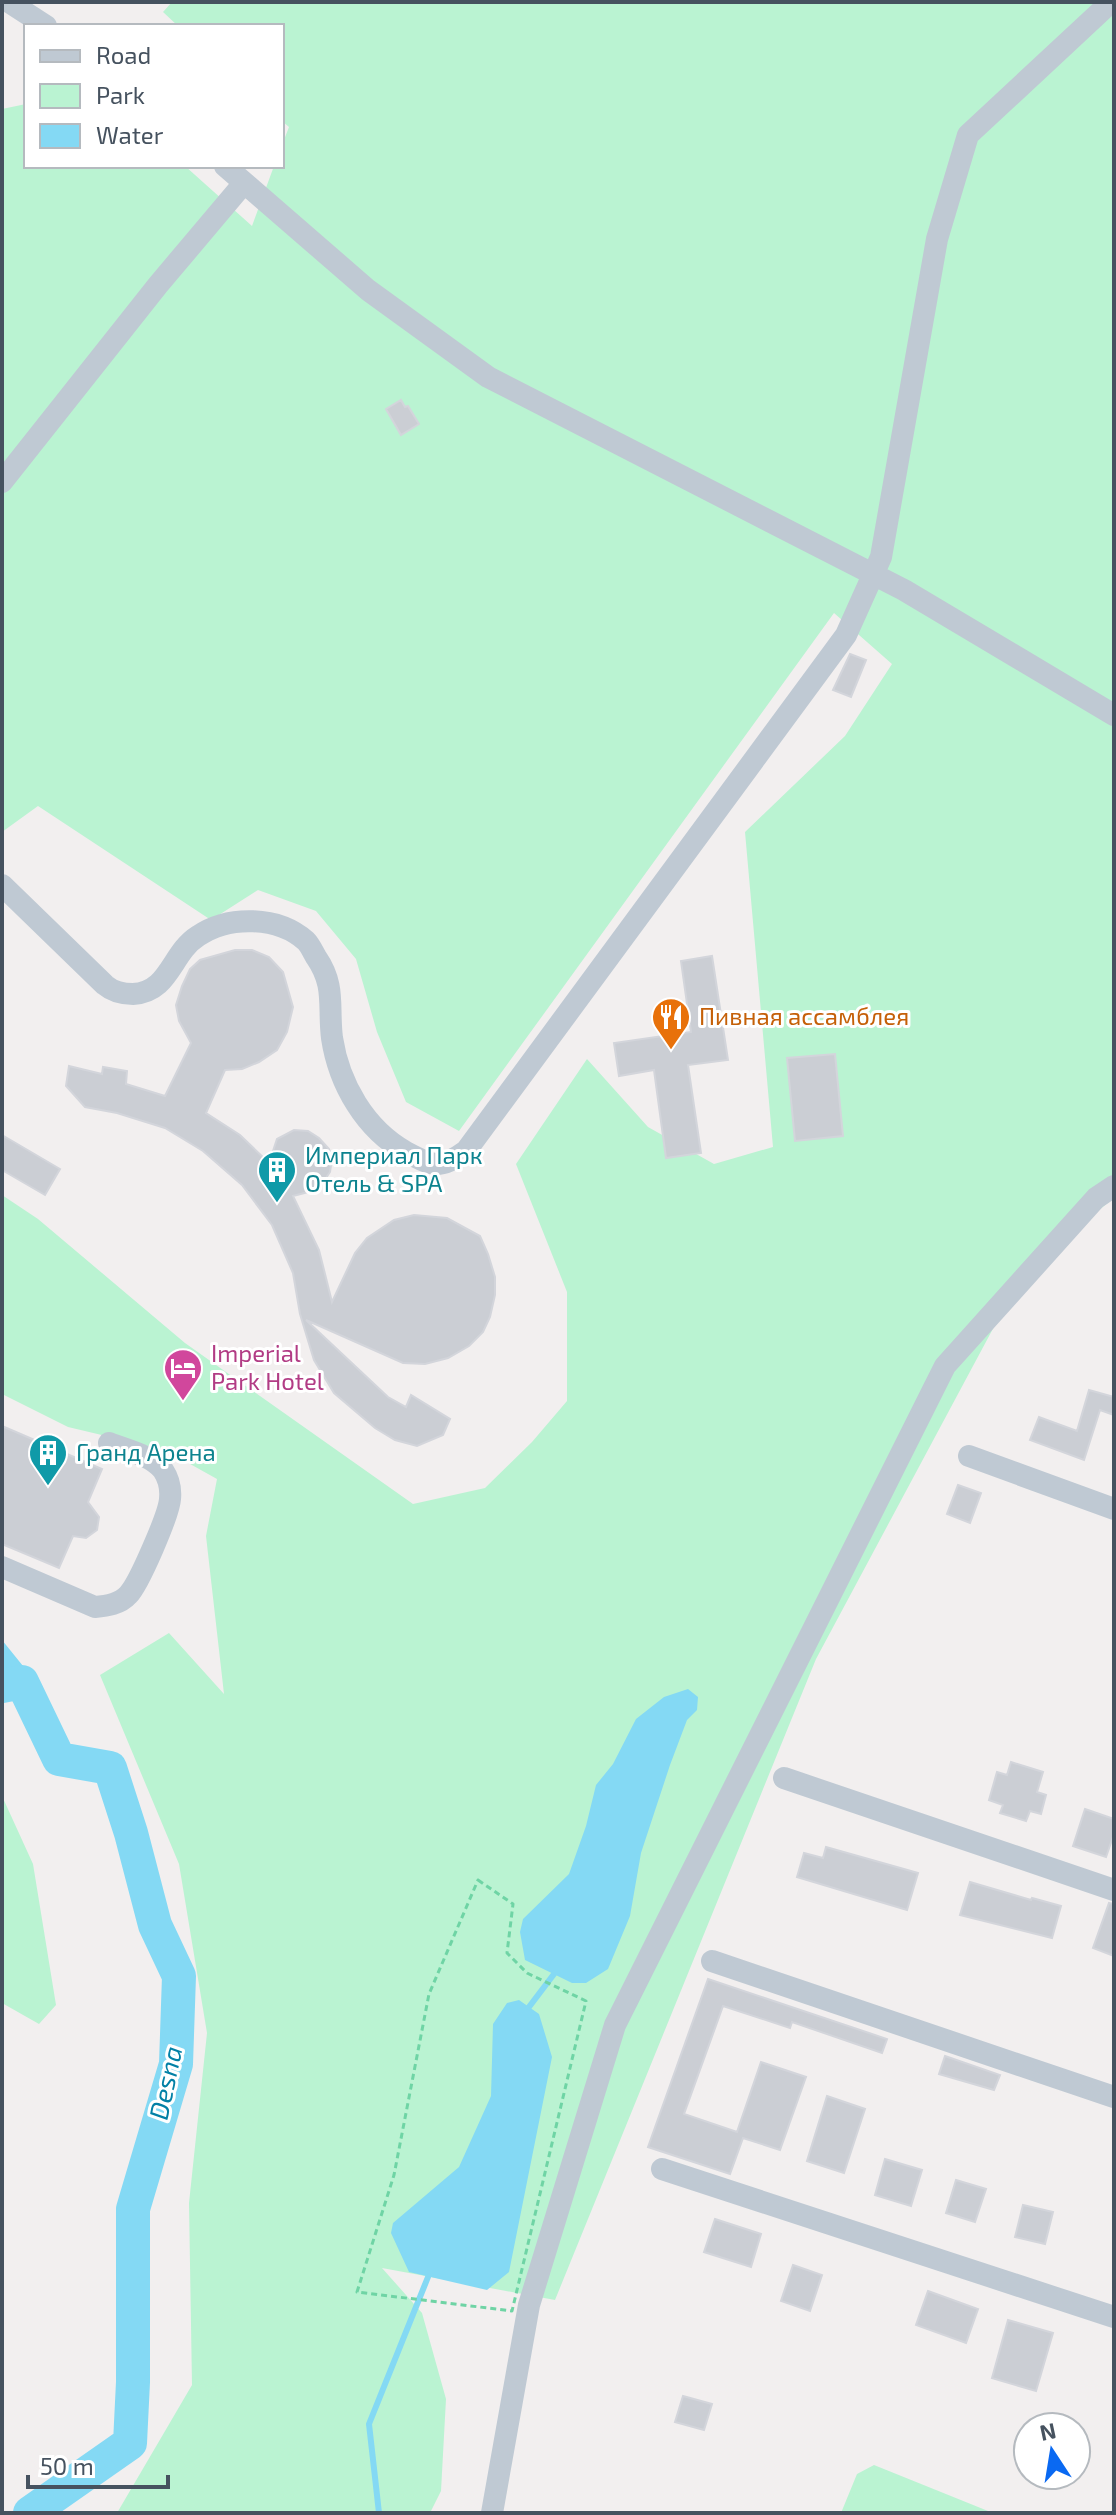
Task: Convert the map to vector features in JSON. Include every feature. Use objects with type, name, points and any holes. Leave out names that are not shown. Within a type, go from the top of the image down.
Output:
[{"type":"street","points":[[9,2],[43,24]]},
{"type":"street","points":[[2,885],[105,985],[130,994],[147,992],[163,983],[181,953],[196,936],[218,926],[249,920],[276,925],[306,941],[325,970],[332,994],[332,1036],[339,1069],[358,1108],[387,1141],[430,1165],[450,1162],[466,1151],[846,635],[881,557],[937,239],[968,135],[1111,2]]},
{"type":"street","points":[[227,168],[368,290],[488,377],[874,574],[1114,715]]},
{"type":"street","points":[[2,482],[158,285],[244,183]]},
{"type":"street","points":[[492,2513],[529,2305],[615,2025],[945,1366],[1096,1198],[1114,1186]]},
{"type":"street","points":[[2,1567],[95,1607],[110,1605],[126,1597],[136,1584],[170,1502],[170,1484],[162,1470],[150,1459],[109,1443]]},
{"type":"street","points":[[969,1456],[1114,1509]]},
{"type":"street","points":[[784,1778],[1114,1890]]},
{"type":"street","points":[[712,1961],[1114,2097]]},
{"type":"street","points":[[662,2169],[1114,2317]]},
{"type":"path","points":[[478,1880],[513,1904],[507,1953],[527,1973],[586,2001],[512,2311],[431,2301],[357,2292],[394,2175],[429,1994],[478,1880]]},
{"type":"green space","points":[[172,2],[1114,2],[1114,1198],[1025,1269],[816,1659],[555,2300],[382,2268],[422,2313],[446,2399],[441,2491],[430,2513],[117,2513],[192,2385],[189,2203],[207,2033],[179,1864],[100,1675],[169,1633],[224,1694],[206,1536],[217,1479],[165,1450],[68,1427],[2,1394],[2,1195],[38,1219],[185,1343],[413,1504],[485,1488],[532,1442],[567,1401],[567,1292],[516,1164],[587,1059],[648,1127],[714,1164],[773,1147],[745,832],[845,736],[892,664],[834,613],[459,1131],[406,1102],[377,1032],[356,959],[316,911],[258,890],[211,920],[38,806],[2,832],[2,109],[24,104],[24,168],[187,168],[252,226],[273,168],[284,168],[284,140],[289,127],[284,123],[284,24],[176,24],[163,12]]},
{"type":"green space","points":[[2,1796],[33,1864],[56,2005],[39,2024],[2,2003]]},
{"type":"green space","points":[[874,2465],[993,2513],[841,2513],[857,2474]]},
{"type":"water","points":[[2,1640],[23,1666],[22,1682],[2,1691]]},
{"type":"water","points":[[688,1689],[698,1697],[697,1710],[687,1720],[670,1765],[641,1853],[630,1916],[608,1969],[586,1983],[572,1983],[525,1960],[520,1932],[523,1919],[569,1874],[596,1785],[613,1764],[636,1719],[664,1697]]},
{"type":"water","points":[[519,2000],[539,2014],[552,2057],[509,2272],[487,2290],[409,2272],[391,2233],[393,2223],[459,2167],[491,2096],[493,2024],[507,2003]]},
{"type":"building","points":[[401,400],[419,424],[401,435],[386,409]]},
{"type":"building","points":[[850,654],[866,660],[851,697],[833,690]]},
{"type":"building","name":"Империал Парк Отель & SPA","points":[[235,950],[252,950],[269,957],[283,972],[293,1007],[287,1032],[277,1050],[242,1069],[225,1070],[206,1113],[240,1135],[269,1163],[277,1139],[294,1130],[308,1131],[329,1149],[332,1159],[330,1172],[322,1184],[312,1191],[293,1196],[319,1250],[332,1302],[355,1253],[367,1238],[394,1220],[414,1215],[447,1218],[480,1236],[488,1254],[495,1277],[490,1317],[483,1332],[469,1346],[448,1358],[425,1364],[403,1363],[306,1320],[388,1397],[406,1407],[411,1395],[450,1419],[443,1435],[417,1446],[395,1440],[375,1428],[334,1393],[314,1360],[300,1314],[293,1273],[272,1225],[242,1185],[203,1151],[165,1128],[85,1107],[66,1086],[69,1066],[102,1074],[103,1067],[127,1071],[126,1084],[165,1096],[191,1043],[179,1021],[176,1005],[190,969],[200,960]]},
{"type":"building","name":"Пивная ассамблея","points":[[712,956],[728,1060],[688,1065],[701,1153],[666,1158],[654,1070],[619,1076],[614,1043],[691,1032],[681,961]]},
{"type":"building","points":[[835,1054],[843,1136],[795,1141],[787,1058]]},
{"type":"building","points":[[2,1135],[60,1169],[45,1195],[2,1170]]},
{"type":"building","points":[[1089,1390],[1114,1397],[1114,1415],[1100,1410],[1084,1460],[1030,1440],[1039,1417],[1077,1431]]},
{"type":"building","name":"Гранд Арена","points":[[2,1426],[102,1469],[88,1502],[99,1517],[97,1530],[86,1538],[73,1536],[59,1568],[2,1544]]},
{"type":"building","points":[[958,1485],[981,1493],[970,1523],[947,1514]]},
{"type":"building","points":[[1011,1762],[1043,1772],[1037,1792],[1046,1795],[1041,1814],[1030,1811],[1026,1821],[1000,1813],[1003,1805],[989,1800],[997,1772],[1007,1775]]},
{"type":"building","points":[[1085,1809],[1114,1819],[1114,1834],[1106,1857],[1073,1846]]},
{"type":"building","points":[[826,1847],[918,1873],[907,1910],[797,1877],[804,1853],[823,1858]]},
{"type":"building","points":[[970,1882],[1061,1906],[1052,1938],[960,1915]]},
{"type":"building","points":[[1109,1903],[1114,1904],[1114,1956],[1093,1948]]},
{"type":"building","points":[[708,1979],[887,2039],[882,2053],[792,2022],[790,2028],[723,2006],[684,2114],[737,2132],[761,2062],[806,2077],[780,2150],[743,2138],[730,2174],[648,2147]]},
{"type":"building","points":[[945,2056],[1000,2075],[994,2090],[939,2074]]},
{"type":"building","points":[[827,2096],[865,2109],[844,2173],[807,2161]]},
{"type":"building","points":[[885,2159],[922,2170],[911,2206],[875,2195]]},
{"type":"building","points":[[956,2180],[986,2189],[975,2222],[946,2213]]},
{"type":"building","points":[[1023,2205],[1053,2212],[1045,2244],[1015,2237]]},
{"type":"building","points":[[715,2219],[761,2234],[751,2267],[704,2252]]},
{"type":"building","points":[[793,2265],[822,2275],[810,2311],[781,2301]]},
{"type":"building","points":[[928,2291],[978,2309],[966,2343],[916,2325]]},
{"type":"building","points":[[1008,2320],[1053,2333],[1036,2391],[992,2378]]},
{"type":"building","points":[[683,2396],[712,2404],[704,2430],[675,2422]]},
{"type":"waterway","name":"Desna","points":[[2,1686],[22,1682],[59,1759],[110,1768],[155,1925],[179,1976],[176,2064],[133,2209],[130,2443],[30,2513]]},
{"type":"waterway","points":[[529,2007],[554,1974]]},
{"type":"waterway","points":[[379,2513],[369,2424],[428,2277]]},
{"type":"place","name":"Пивная ассамблея","points":[[671,1051]]},
{"type":"place","name":"Империал Парк Отель & SPA","points":[[277,1204]]},
{"type":"place","name":"Imperial Park Hotel","points":[[183,1402]]},
{"type":"place","name":"Гранд Арена","points":[[48,1487]]}]
